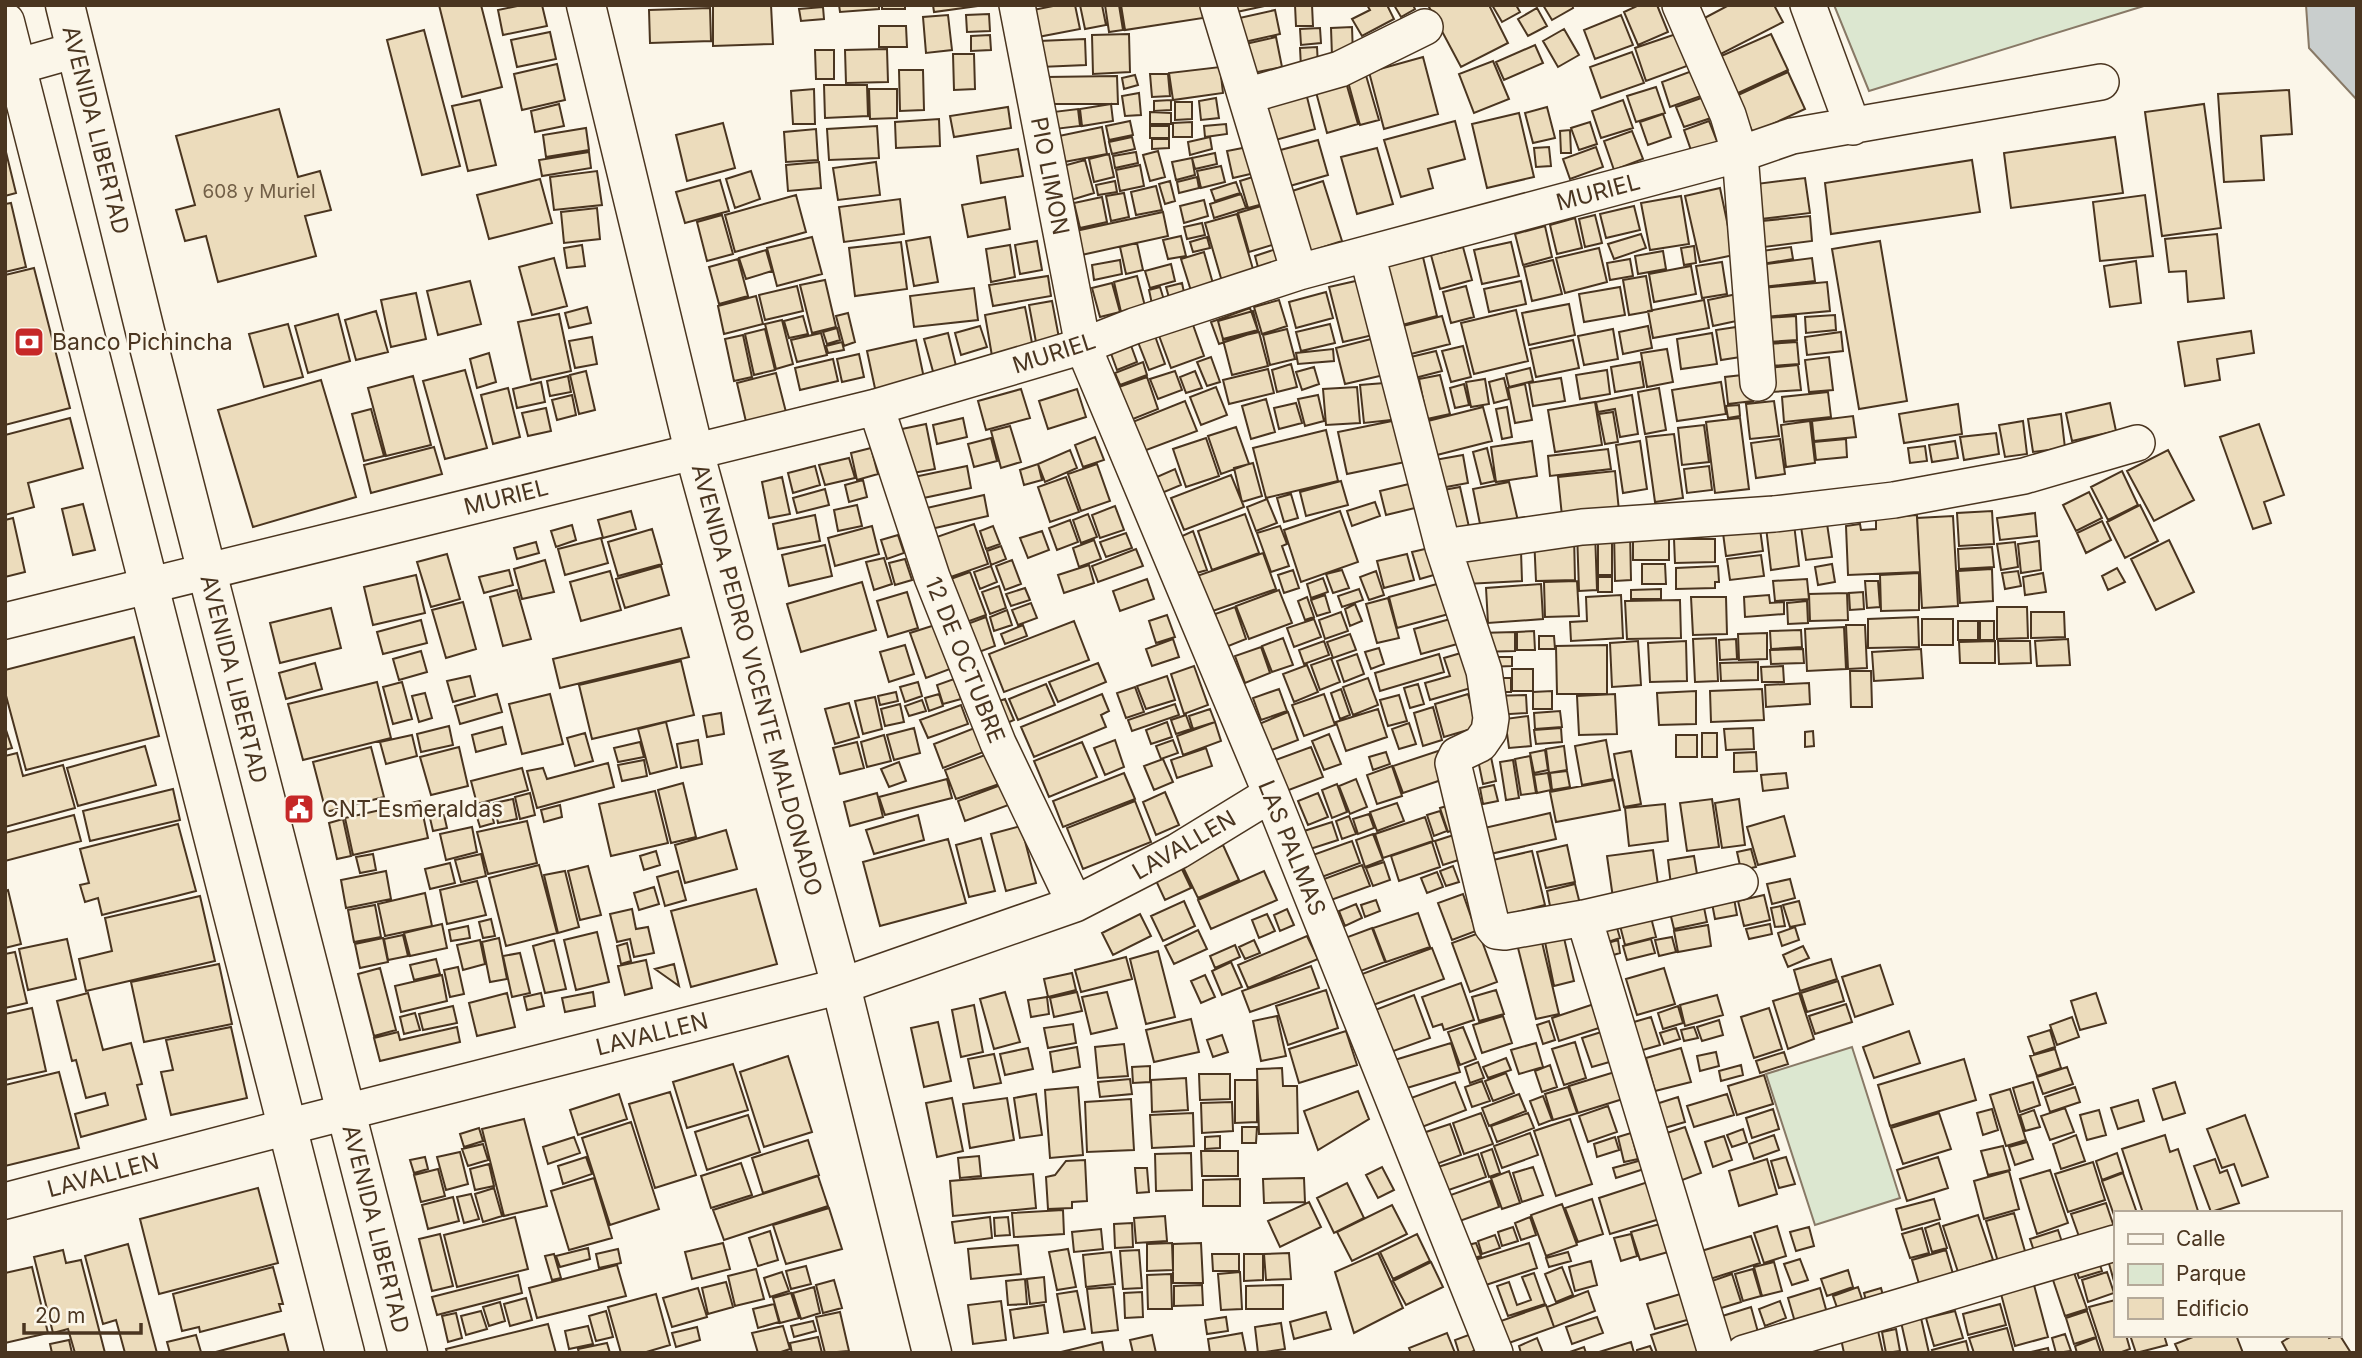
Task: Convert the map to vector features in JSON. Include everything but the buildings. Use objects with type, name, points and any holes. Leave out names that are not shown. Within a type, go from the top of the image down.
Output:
[{"type":"street","name":"AVENIDA LIBERTAD","points":[[65,5],[206,571],[408,1353]]},
{"type":"street","name":"AVENIDA PEDRO VICENTE MALDONADO","points":[[586,5],[694,451],[841,986],[932,1353]]},
{"type":"street","name":"PIO LIMON","points":[[1017,5],[1083,346]]},
{"type":"street","points":[[1218,5],[1299,272]]},
{"type":"street","points":[[1680,5],[1728,115],[1740,154],[1758,383]]},
{"type":"street","points":[[1808,5],[1853,127]]},
{"type":"street","points":[[5,22],[11,69],[149,585],[345,1353]]},
{"type":"street","points":[[1246,96],[1340,69],[1425,27]]},
{"type":"street","points":[[11,69],[76,50]]},
{"type":"street","name":"MURIEL","points":[[5,621],[876,407],[1083,346],[1133,326],[1299,272],[1740,154],[1792,136],[2101,82]]},
{"type":"street","points":[[1367,254],[1443,547],[1484,671],[1491,718],[1489,731],[1485,739],[1457,755],[1453,763],[1489,920],[1496,931],[1505,932],[1584,918],[1740,881]]},
{"type":"street","name":"LAS PALMAS","points":[[1083,346],[1271,794],[1495,1353]]},
{"type":"street","name":"12 DE OCTUBRE","points":[[876,407],[932,577],[988,718],[1075,904]]},
{"type":"street","points":[[1443,547],[1582,527],[1774,514],[1894,500],[2024,476],[2137,443]]},
{"type":"street","name":"LAVALLEN","points":[[5,1201],[841,986],[1075,904],[1178,851],[1271,794]]},
{"type":"street","points":[[1584,918],[1716,1353]]},
{"type":"street","points":[[1744,1353],[2114,1243]]},
{"type":"green space","points":[[1834,5],[2147,5],[1869,91]]},
{"type":"green space","points":[[1852,1047],[1900,1198],[1815,1225],[1766,1074]]},
{"type":"shaded area","points":[[2306,5],[2357,5],[2357,100],[2309,48]]},
{"type":"place","name":"Banco Pichincha","points":[[29,342]]},
{"type":"place","name":"CNT Esmeraldas","points":[[299,809]]}]
